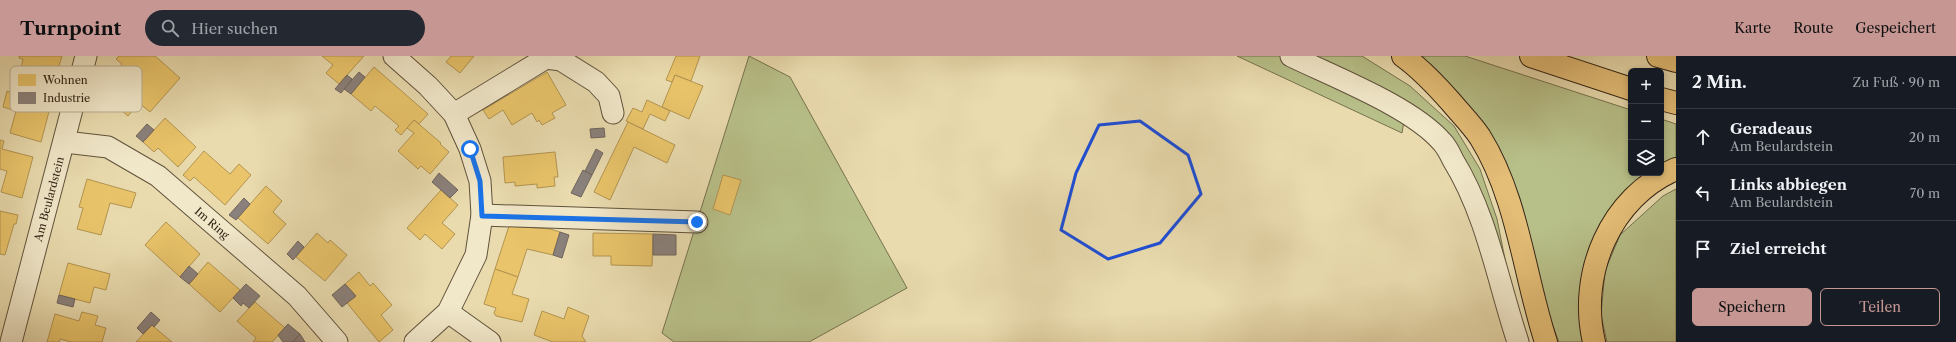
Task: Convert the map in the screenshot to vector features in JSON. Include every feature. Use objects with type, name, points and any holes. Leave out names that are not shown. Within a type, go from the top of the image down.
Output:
[{"type":"highway","points":[[1403,56],[1420,69],[1445,95],[1480,137],[1489,155],[1512,212],[1546,342]]},
{"type":"highway","points":[[1530,56],[1628,88]]},
{"type":"highway","points":[[1658,56],[1676,61]]},
{"type":"highway","points":[[1664,100],[1676,103]]},
{"type":"highway","points":[[1594,342],[1589,313],[1592,278],[1598,255],[1607,235],[1617,217],[1634,198],[1650,184],[1676,169]]},
{"type":"street","name":"Am Beulardstein","points":[[84,66],[86,56]]},
{"type":"street","points":[[394,56],[428,86],[454,114],[470,149],[480,181],[482,216],[476,255],[448,312],[415,342]]},
{"type":"street","points":[[1291,56],[1379,98],[1413,117],[1442,142],[1462,175],[1478,213],[1518,342]]},
{"type":"street","points":[[454,114],[546,58],[561,60],[596,82],[609,96],[613,113]]},
{"type":"street","name":"Am Beulardstein","points":[[11,342],[72,112]]},
{"type":"street","name":"Im Ring","points":[[65,142],[108,147],[158,176],[297,296],[337,342]]},
{"type":"street","points":[[482,216],[697,222]]},
{"type":"street","points":[[448,312],[490,342]]},
{"type":"highlighted area","points":[[1140,121],[1188,155],[1201,194],[1160,243],[1108,259],[1061,230],[1076,173],[1099,125]]},
{"type":"green space","points":[[749,56],[790,77],[907,288],[809,342],[674,342],[662,333]]},
{"type":"green space","points":[[1237,56],[1362,56],[1410,86],[1454,126],[1480,169],[1497,219],[1509,279],[1487,221],[1406,109],[1402,133]]},
{"type":"green space","points":[[1419,56],[1465,56],[1628,109],[1628,176],[1646,176],[1617,202],[1584,342],[1559,342],[1548,313],[1519,202]]},
{"type":"green space","points":[[1664,120],[1676,124],[1676,158],[1664,164]]},
{"type":"green space","points":[[1676,189],[1676,342],[1607,342],[1601,315],[1605,271],[1620,235],[1663,196]]},
{"type":"building: Wohnen","points":[[19,56],[62,56],[59,66],[21,66],[23,59],[19,58]]},
{"type":"building: Wohnen","points":[[119,56],[155,56],[180,78],[150,112],[142,105],[142,66],[120,66],[122,64],[116,59]]},
{"type":"building: Wohnen","points":[[322,56],[364,56],[339,84],[326,73],[333,65]]},
{"type":"building: Wohnen","points":[[451,56],[474,56],[460,73],[446,62]]},
{"type":"building: Wohnen","points":[[676,56],[700,56],[691,81],[675,75],[672,82],[666,80]]},
{"type":"building: Wohnen","points":[[374,67],[428,114],[419,124],[414,120],[401,135],[395,130],[399,126],[375,106],[371,111],[351,94]]},
{"type":"building: Wohnen","points":[[547,72],[566,105],[552,113],[555,118],[542,125],[539,120],[537,122],[532,113],[512,125],[503,110],[489,119],[483,110]]},
{"type":"building: Wohnen","points":[[675,75],[703,86],[689,119],[662,107]]},
{"type":"building: Wohnen","points":[[7,91],[10,92],[10,109],[3,107]]},
{"type":"building: Wohnen","points":[[647,100],[670,111],[665,121],[650,114],[643,129],[626,121],[633,108],[642,112]]},
{"type":"building: Wohnen","points":[[16,112],[49,112],[41,142],[10,133]]},
{"type":"building: Wohnen","points":[[123,112],[131,112],[128,116]]},
{"type":"building: Wohnen","points":[[165,118],[196,147],[178,167],[158,148],[154,152],[143,142]]},
{"type":"building: Wohnen","points":[[414,120],[441,143],[440,144],[449,152],[430,174],[421,166],[418,169],[398,151],[414,133],[407,128]]},
{"type":"building: Wohnen","points":[[628,122],[675,145],[667,163],[634,147],[610,200],[594,192]]},
{"type":"building: Wohnen","points":[[0,140],[4,141],[2,149],[33,157],[22,198],[1,192],[7,171],[0,169]]},
{"type":"building: Wohnen","points":[[204,151],[230,174],[239,164],[251,175],[225,205],[194,177],[190,181],[183,175]]},
{"type":"building: Wohnen","points":[[555,152],[558,177],[554,177],[555,186],[537,188],[537,184],[515,186],[515,182],[505,183],[503,157]]},
{"type":"building: Wohnen","points":[[723,175],[741,180],[730,215],[713,209]]},
{"type":"building: Wohnen","points":[[87,179],[136,193],[131,208],[110,203],[101,235],[77,229],[83,208],[79,207]]},
{"type":"building: Wohnen","points":[[266,186],[282,201],[273,212],[286,224],[268,244],[238,218]]},
{"type":"building: Wohnen","points":[[441,190],[458,205],[442,223],[455,234],[442,249],[425,234],[420,240],[407,228]]},
{"type":"building: Wohnen","points":[[0,211],[18,215],[5,255],[0,254]]},
{"type":"building: Wohnen","points":[[166,222],[200,254],[180,277],[145,245]]},
{"type":"building: Wohnen","points":[[509,226],[550,229],[560,232],[553,255],[527,249],[518,277],[495,269]]},
{"type":"building: Wohnen","points":[[317,233],[328,243],[330,240],[347,255],[325,281],[296,257]]},
{"type":"building: Wohnen","points":[[593,233],[653,234],[652,266],[611,265],[611,256],[593,256]]},
{"type":"building: Wohnen","points":[[208,262],[240,290],[220,312],[189,284]]},
{"type":"building: Wohnen","points":[[68,263],[110,274],[106,290],[94,287],[90,303],[59,295]]},
{"type":"building: Wohnen","points":[[495,269],[518,277],[512,294],[529,299],[522,322],[496,316],[494,313],[496,308],[484,304]]},
{"type":"building: Wohnen","points":[[359,272],[370,286],[373,283],[392,305],[381,315],[393,330],[379,342],[347,303],[356,296],[345,284]]},
{"type":"building: Wohnen","points":[[255,302],[285,328],[272,342],[253,342],[256,338],[237,321]]},
{"type":"building: Wohnen","points":[[568,307],[589,316],[582,336],[586,342],[553,342],[534,335],[542,311],[564,319]]},
{"type":"building: Wohnen","points":[[82,312],[98,316],[95,325],[106,328],[102,342],[71,342],[60,339],[59,342],[47,342],[55,314],[79,321]]},
{"type":"building: Wohnen","points":[[152,325],[154,327],[172,342],[136,342]]},
{"type":"building: Industrie","points":[[359,72],[365,77],[351,94],[344,89]]},
{"type":"building: Industrie","points":[[347,75],[352,79],[341,93],[335,89]]},
{"type":"building: Industrie","points":[[147,124],[154,130],[143,142],[136,136]]},
{"type":"building: Industrie","points":[[604,128],[605,137],[591,138],[590,129]]},
{"type":"building: Industrie","points":[[596,149],[603,153],[592,175],[585,171]]},
{"type":"building: Industrie","points":[[583,170],[592,175],[581,197],[571,193]]},
{"type":"building: Industrie","points":[[439,173],[458,190],[450,198],[432,182]]},
{"type":"building: Industrie","points":[[244,198],[250,204],[236,220],[229,215]]},
{"type":"building: Industrie","points":[[560,232],[569,235],[562,258],[553,255]]},
{"type":"building: Industrie","points":[[653,234],[676,235],[676,255],[653,255]]},
{"type":"building: Industrie","points":[[298,241],[304,247],[293,260],[287,254]]},
{"type":"building: Industrie","points":[[189,266],[198,274],[189,284],[180,277]]},
{"type":"building: Industrie","points":[[246,284],[260,296],[249,308],[243,303],[241,306],[233,298]]},
{"type":"building: Industrie","points":[[345,284],[356,296],[342,307],[332,295]]},
{"type":"building: Industrie","points":[[59,295],[75,299],[73,307],[57,303]]},
{"type":"building: Industrie","points":[[151,312],[160,320],[154,327],[152,325],[143,334],[137,328]]},
{"type":"building: Industrie","points":[[288,324],[300,334],[293,342],[283,342],[278,335]]},
{"type":"building: Industrie","points":[[300,334],[305,342],[293,342]]},
{"type":"route","points":[[470,149],[480,181],[482,216],[697,222]]}]
